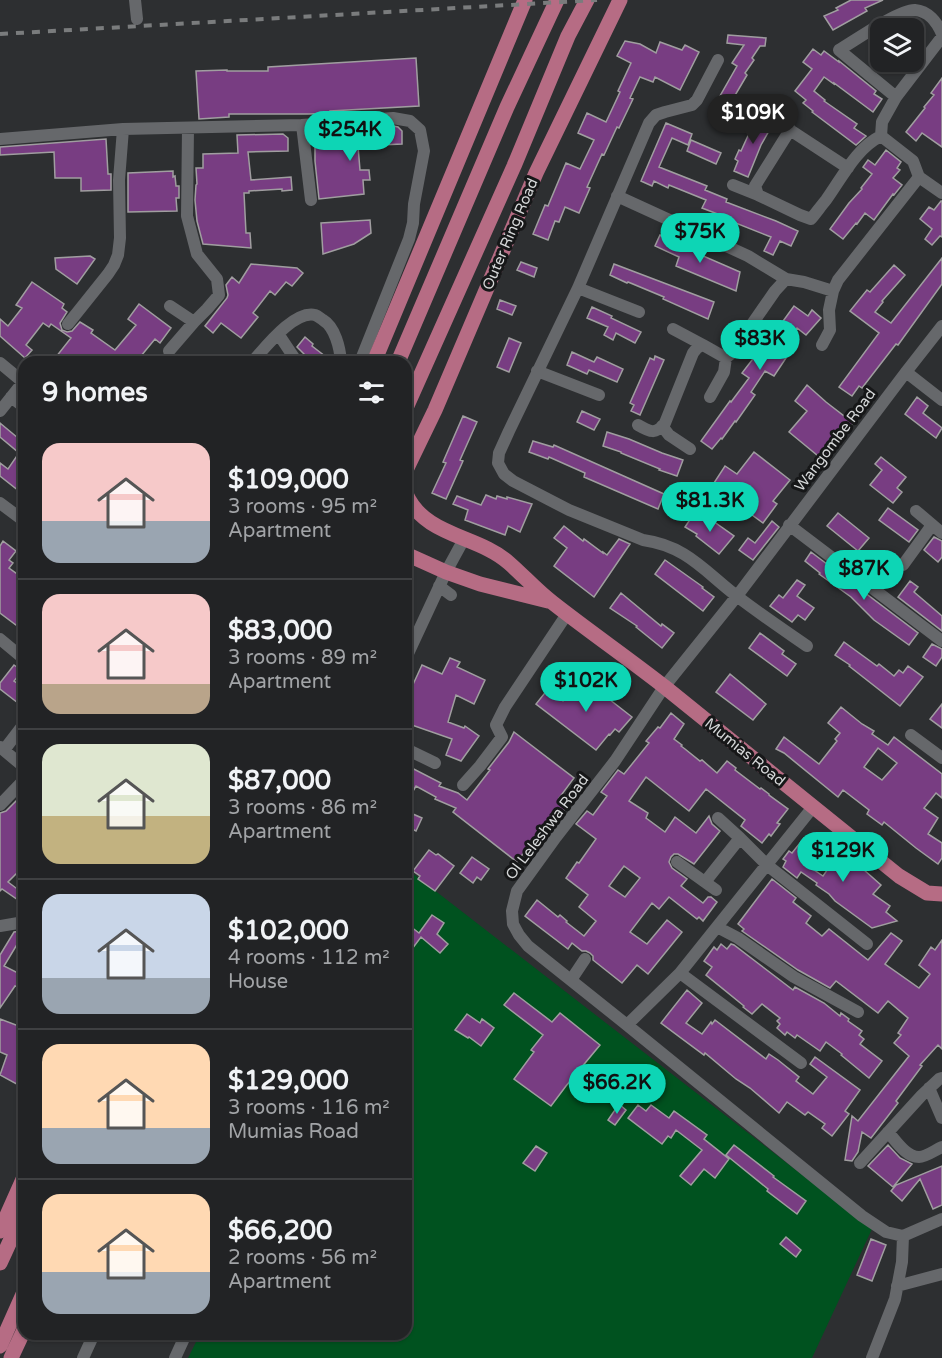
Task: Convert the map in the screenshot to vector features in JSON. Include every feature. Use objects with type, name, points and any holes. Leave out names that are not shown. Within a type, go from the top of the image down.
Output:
[{"type":"main road","points":[[377,356],[525,0]]},
{"type":"main road","points":[[401,356],[507,107],[557,0]]},
{"type":"main road","name":"Outer Ring Road","points":[[412,395],[514,166],[568,36],[587,0]]},
{"type":"main road","name":"Outer Ring Road","points":[[412,458],[435,410],[536,172],[620,0]]},
{"type":"main road","name":"Mumias Road","points":[[412,504],[423,519],[431,524],[481,545],[507,561],[550,602],[664,687],[899,876],[927,893],[942,894]]},
{"type":"main road","name":"Mumias Road","points":[[412,558],[443,579],[480,584],[550,602]]},
{"type":"main road","points":[[0,1231],[18,1190]]},
{"type":"main road","points":[[0,1263],[18,1224]]},
{"type":"main road","points":[[0,1346],[18,1306]]},
{"type":"main road","points":[[11,1358],[19,1340]]},
{"type":"street","points":[[135,0],[137,19]]},
{"type":"street","points":[[880,136],[882,122],[896,97],[942,36],[932,18],[923,12],[912,10],[897,15],[839,50],[896,97]]},
{"type":"street","points":[[718,60],[697,100],[692,105],[656,115],[649,123],[578,288],[499,453],[498,463],[504,474],[513,481],[569,510],[643,540],[672,547],[689,556],[736,596],[807,646]]},
{"type":"street","points":[[774,110],[785,119],[790,130],[848,168]]},
{"type":"street","points":[[0,139],[123,129],[302,125],[393,118],[410,121],[420,130],[424,151],[414,204],[413,224],[362,356]]},
{"type":"street","points":[[302,125],[311,200]]},
{"type":"street","points":[[169,351],[219,295],[217,279],[197,254],[187,216],[188,128]]},
{"type":"street","points":[[68,324],[108,274],[118,255],[119,180],[123,129]]},
{"type":"street","points":[[758,195],[755,186],[790,130]]},
{"type":"street","points":[[734,185],[811,219],[870,141],[880,136]]},
{"type":"street","points":[[880,136],[913,161],[919,177],[942,193]]},
{"type":"street","points":[[822,345],[830,330],[829,310],[838,280],[919,177]]},
{"type":"street","points":[[617,196],[748,256],[786,279],[833,291]]},
{"type":"street","points":[[710,397],[724,372],[726,358],[786,279]]},
{"type":"street","points":[[578,288],[639,312]]},
{"type":"street","points":[[170,306],[194,322]]},
{"type":"street","points":[[258,356],[290,323],[302,317],[314,315],[326,321],[333,331],[339,356]]},
{"type":"street","name":"Wangombe Road","points":[[664,687],[942,326]]},
{"type":"street","points":[[673,329],[726,358]]},
{"type":"street","points":[[279,335],[293,356]]},
{"type":"street","points":[[638,425],[648,431],[660,429],[693,353],[703,345]]},
{"type":"street","points":[[0,363],[18,377]]},
{"type":"street","points":[[537,371],[599,395]]},
{"type":"street","points":[[906,372],[942,400]]},
{"type":"street","points":[[0,411],[18,388]]},
{"type":"street","points":[[11,397],[18,402]]},
{"type":"street","points":[[662,426],[669,435],[690,449]]},
{"type":"street","points":[[0,503],[18,516]]},
{"type":"street","points":[[903,565],[937,529],[916,511]]},
{"type":"street","points":[[789,525],[942,641]]},
{"type":"street","points":[[412,645],[464,539]]},
{"type":"street","points":[[443,579],[451,595]]},
{"type":"street","points":[[463,784],[487,758],[502,737],[496,725],[505,707],[567,614]]},
{"type":"street","points":[[0,639],[18,654]]},
{"type":"street","name":"Ol Leleshwa Road","points":[[664,687],[615,761],[517,891],[512,911],[513,924],[519,936],[528,946],[862,1216],[886,1232],[903,1236]]},
{"type":"street","points":[[18,731],[2,749],[18,762]]},
{"type":"street","points":[[911,735],[942,758]]},
{"type":"street","points":[[412,752],[435,764]]},
{"type":"street","points":[[0,805],[18,786]]},
{"type":"street","points":[[627,1024],[680,973],[813,807]]},
{"type":"street","points":[[718,818],[767,865],[867,944]]},
{"type":"street","points":[[705,882],[741,838]]},
{"type":"street","points":[[676,862],[716,890]]},
{"type":"street","points":[[0,926],[18,923]]},
{"type":"street","points":[[717,927],[794,976],[858,1012]]},
{"type":"street","points":[[571,980],[585,959]]},
{"type":"street","points":[[680,973],[801,1063]]},
{"type":"street","points":[[860,1163],[929,1088],[942,1078]]},
{"type":"street","points":[[929,1088],[942,1118]]},
{"type":"street","points":[[888,1132],[903,1149],[917,1157],[942,1147]]},
{"type":"street","points":[[872,1358],[895,1299],[902,1262],[903,1236],[942,1219]]},
{"type":"street","points":[[897,1286],[942,1274]]},
{"type":"street","points":[[83,1358],[91,1340]]},
{"type":"street","points":[[175,1358],[183,1340]]},
{"type":"green space","points":[[412,873],[872,1229],[812,1358],[188,1358],[197,1340],[412,1340]]},
{"type":"building","points":[[851,0],[883,0],[865,8],[867,11],[833,30],[824,16],[838,10],[836,8]]},
{"type":"building","points":[[728,35],[766,38],[765,46],[760,46],[752,58],[754,60],[745,73],[747,75],[727,109],[716,103],[737,66],[732,63],[744,45],[727,43]]},
{"type":"building","points":[[625,41],[640,44],[656,53],[660,42],[682,50],[685,45],[699,52],[680,90],[655,77],[653,82],[640,77],[630,98],[633,99],[604,155],[602,154],[587,187],[590,188],[579,213],[565,207],[559,222],[555,221],[548,240],[533,234],[545,205],[548,206],[566,163],[580,169],[594,140],[578,133],[587,113],[606,122],[631,63],[617,56]]},
{"type":"building","points":[[813,49],[821,55],[824,51],[839,61],[876,91],[874,94],[882,99],[873,112],[824,77],[814,91],[824,101],[857,124],[854,128],[866,136],[856,145],[812,112],[803,103],[806,100],[795,91],[812,69],[803,62]]},
{"type":"building","points":[[416,58],[419,106],[309,114],[229,114],[229,117],[199,119],[196,71],[268,71],[268,67]]},
{"type":"building","points":[[942,78],[942,147],[922,133],[916,141],[906,132],[934,95],[931,93]]},
{"type":"building","points":[[757,113],[774,122],[761,145],[748,177],[734,171],[738,161],[735,159],[739,150],[741,151]]},
{"type":"building","points":[[666,123],[692,134],[688,145],[672,138],[659,167],[707,186],[705,190],[727,199],[726,202],[798,231],[791,246],[780,241],[773,255],[764,251],[771,237],[702,208],[706,200],[669,185],[668,188],[654,181],[652,186],[641,181]]},
{"type":"building","points":[[393,126],[402,131],[402,144],[358,146],[360,170],[369,170],[370,180],[363,180],[364,194],[319,199],[315,147],[352,144],[351,129]]},
{"type":"building","points":[[283,134],[288,138],[288,151],[248,152],[251,180],[291,177],[292,190],[244,193],[246,233],[250,233],[251,248],[203,244],[195,200],[196,168],[203,168],[203,154],[238,153],[237,135]]},
{"type":"building","points":[[106,139],[111,190],[81,191],[81,178],[55,178],[54,152],[0,155],[0,147]]},
{"type":"building","points":[[691,140],[721,153],[716,164],[687,151]]},
{"type":"building","points":[[886,150],[901,162],[897,168],[900,170],[893,178],[902,185],[874,220],[865,213],[843,239],[830,229],[872,174],[863,167],[868,160],[875,165]]},
{"type":"building","points":[[173,171],[176,186],[179,186],[179,198],[176,198],[177,211],[128,212],[128,173]]},
{"type":"building","points":[[941,201],[942,237],[940,236],[932,245],[925,239],[932,229],[920,219],[929,207],[934,210]]},
{"type":"building","points":[[370,220],[371,233],[354,244],[323,254],[321,223]]},
{"type":"building","points":[[660,235],[740,272],[736,291],[676,266],[679,257],[655,246]]},
{"type":"building","points":[[90,256],[95,259],[77,284],[56,269],[55,258]]},
{"type":"building","points":[[942,258],[942,284],[898,345],[896,344],[862,388],[859,386],[852,396],[839,387],[879,333],[850,311],[867,290],[870,292],[894,265],[905,275],[875,312],[891,323]]},
{"type":"building","points":[[521,262],[537,268],[534,277],[517,270]]},
{"type":"building","points":[[251,264],[297,268],[303,273],[292,286],[286,282],[275,295],[270,291],[253,313],[258,317],[241,338],[221,323],[213,333],[205,326],[227,298],[226,285],[232,277],[239,283]]},
{"type":"building","points":[[614,264],[714,302],[708,319],[663,299],[664,297],[610,275]]},
{"type":"building","points":[[32,282],[64,304],[62,308],[67,312],[60,323],[62,330],[72,331],[80,322],[93,330],[91,333],[115,350],[136,325],[128,319],[139,304],[171,328],[160,343],[155,339],[141,356],[57,356],[71,338],[51,324],[49,327],[43,323],[26,345],[32,350],[27,356],[23,356],[0,336],[0,319],[8,326],[22,308],[16,305]]},
{"type":"building","points":[[500,300],[516,306],[512,315],[497,309]]},
{"type":"building","points":[[794,306],[808,316],[812,310],[821,318],[806,335],[797,328],[779,354],[786,358],[774,376],[765,371],[751,392],[755,395],[736,422],[712,449],[701,441],[749,378],[742,373]]},
{"type":"building","points":[[592,307],[641,332],[635,343],[616,333],[613,340],[604,335],[608,327],[587,318]]},
{"type":"building","points":[[305,337],[325,356],[306,356],[297,347]]},
{"type":"building","points":[[509,338],[521,343],[509,372],[497,367]]},
{"type":"building","points":[[572,352],[594,362],[597,357],[623,369],[617,382],[589,370],[587,374],[567,365]]},
{"type":"building","points":[[655,356],[664,360],[640,415],[631,411],[634,405],[630,403],[650,358],[654,360]]},
{"type":"building","points":[[807,385],[853,423],[823,460],[789,432],[807,411],[795,401]]},
{"type":"building","points":[[917,397],[928,406],[923,413],[942,428],[936,438],[905,414]]},
{"type":"building","points":[[582,411],[600,419],[594,430],[577,422]]},
{"type":"building","points":[[463,416],[477,422],[446,499],[432,493]]},
{"type":"building","points":[[0,423],[18,438],[18,452],[0,437]]},
{"type":"building","points":[[607,432],[683,460],[677,476],[603,446]]},
{"type":"building","points":[[533,441],[553,447],[554,445],[664,494],[658,509],[584,477],[585,473],[549,457],[548,459],[529,452]]},
{"type":"building","points":[[754,452],[790,480],[773,501],[777,504],[763,523],[744,509],[747,505],[725,490],[722,493],[712,486],[725,466],[737,474]]},
{"type":"building","points":[[18,454],[18,490],[0,476],[0,463],[8,469]]},
{"type":"building","points":[[881,457],[906,477],[897,488],[902,492],[893,503],[870,485],[882,470],[875,464]]},
{"type":"building","points":[[486,495],[496,499],[497,496],[507,499],[507,497],[532,504],[520,532],[508,526],[505,535],[465,520],[468,510],[453,504],[457,496],[481,505]]},
{"type":"building","points":[[888,508],[918,530],[909,542],[879,520]]},
{"type":"building","points":[[695,512],[708,521],[710,519],[734,536],[719,554],[696,536],[697,534],[685,527]]},
{"type":"building","points":[[838,513],[869,538],[858,551],[827,526]]},
{"type":"building","points":[[772,521],[779,527],[753,560],[739,550],[748,538],[755,543]]},
{"type":"building","points":[[564,526],[583,541],[584,539],[607,555],[619,539],[630,544],[594,597],[554,566],[567,548],[554,538]]},
{"type":"building","points":[[934,537],[942,541],[942,557],[938,562],[924,550]]},
{"type":"building","points":[[3,541],[16,551],[9,560],[13,563],[9,568],[18,575],[18,626],[0,613],[0,546]]},
{"type":"building","points":[[811,552],[918,633],[909,645],[874,620],[851,597],[805,561]]},
{"type":"building","points":[[665,560],[714,597],[703,611],[655,574]]},
{"type":"building","points":[[797,580],[805,585],[797,596],[814,608],[805,620],[798,615],[792,622],[770,606],[779,595],[783,598]]},
{"type":"building","points":[[910,581],[918,587],[914,592],[942,616],[942,631],[898,597]]},
{"type":"building","points":[[621,593],[661,626],[662,624],[674,633],[662,648],[637,626],[610,608]]},
{"type":"building","points":[[760,633],[784,651],[782,654],[796,664],[787,676],[749,648]]},
{"type":"building","points":[[844,642],[894,676],[899,670],[903,673],[908,666],[923,677],[900,706],[835,655]]},
{"type":"building","points":[[932,644],[942,649],[942,657],[936,666],[923,657]]},
{"type":"building","points":[[450,658],[460,662],[457,667],[485,680],[474,704],[456,695],[448,722],[464,728],[465,726],[479,736],[461,761],[446,755],[452,739],[412,725],[412,687],[422,665],[442,674]]},
{"type":"building","points":[[14,665],[18,668],[18,676],[14,681],[18,684],[18,703],[0,689],[0,683]]},
{"type":"building","points":[[730,674],[766,704],[753,720],[716,692]]},
{"type":"building","points":[[579,678],[632,717],[619,732],[615,729],[609,734],[596,750],[536,704],[548,689],[563,701]]},
{"type":"building","points":[[942,704],[942,728],[930,719]]},
{"type":"building","points":[[841,707],[874,731],[872,734],[888,745],[894,737],[942,774],[942,798],[936,793],[924,808],[938,818],[928,834],[942,843],[942,858],[938,864],[884,822],[882,825],[867,814],[869,810],[843,790],[838,797],[776,749],[784,737],[819,764],[837,741],[835,739],[840,733],[828,723]],"holes":[[[878,748],[897,763],[882,780],[864,767]]]},
{"type":"building","points":[[671,713],[684,724],[674,739],[681,746],[717,773],[727,761],[736,768],[735,770],[788,809],[777,823],[780,824],[771,836],[769,834],[762,843],[741,826],[745,820],[706,789],[689,811],[646,777],[629,801],[648,813],[646,818],[665,832],[675,817],[696,833],[709,816],[712,824],[720,831],[694,864],[678,854],[674,854],[669,862],[672,868],[687,879],[681,886],[703,903],[708,897],[717,902],[703,921],[699,917],[697,919],[669,897],[659,909],[652,903],[630,932],[647,944],[667,920],[682,932],[648,974],[637,965],[622,983],[593,960],[590,953],[582,951],[572,943],[568,949],[525,916],[537,900],[558,917],[560,915],[584,936],[596,921],[579,907],[588,895],[566,878],[596,839],[576,824],[587,811],[593,815],[607,796],[601,792],[618,770],[624,774],[649,743],[646,741],[658,727],[660,728]],"holes":[[[624,866],[640,878],[625,897],[609,886]]]},
{"type":"building","points":[[514,732],[574,778],[559,798],[568,805],[539,844],[533,840],[517,862],[453,812],[456,808],[435,799],[436,797],[416,786],[412,793],[412,768],[441,783],[439,786],[458,793],[467,800]]},
{"type":"building","points":[[18,799],[18,872],[8,882],[18,890],[18,900],[2,889],[0,891],[0,813],[6,811]]},
{"type":"building","points":[[412,814],[422,818],[416,831],[412,829]]},
{"type":"building","points":[[804,838],[819,850],[807,865],[823,876],[835,859],[825,852],[830,844],[855,860],[858,858],[866,866],[863,869],[881,885],[873,894],[890,906],[886,912],[897,921],[872,928],[801,872],[797,878],[783,867],[786,861],[783,859],[789,851],[792,853]]},
{"type":"building","points":[[429,850],[454,866],[435,891],[418,879],[420,876],[413,871]]},
{"type":"building","points":[[472,857],[489,869],[481,880],[477,877],[473,883],[460,873]]},
{"type":"building","points":[[772,879],[796,898],[793,902],[811,916],[806,923],[822,936],[829,929],[868,960],[891,933],[902,941],[885,964],[919,988],[930,974],[919,965],[931,947],[935,950],[942,940],[942,1049],[938,1045],[920,1065],[922,1066],[896,1101],[898,1103],[871,1138],[862,1132],[858,1152],[852,1161],[845,1160],[852,1116],[858,1121],[909,1056],[894,1043],[901,1035],[898,1033],[908,1018],[888,1001],[878,1013],[836,981],[830,988],[798,970],[742,931],[744,929],[738,924]]},
{"type":"building","points":[[432,915],[444,923],[437,934],[448,944],[440,953],[421,937],[412,949],[412,928],[419,933]]},
{"type":"building","points":[[14,932],[18,932],[18,943],[4,966],[18,973],[18,987],[15,986],[0,1008],[0,955]]},
{"type":"building","points":[[721,944],[727,949],[731,944],[734,945],[793,990],[795,987],[824,1003],[840,1016],[841,1013],[849,1019],[848,1021],[862,1031],[859,1035],[864,1039],[860,1044],[882,1061],[869,1078],[826,1042],[820,1051],[797,1035],[795,1038],[787,1032],[785,1035],[777,1028],[780,1024],[777,1021],[780,1018],[762,1004],[752,1014],[706,975],[712,967],[704,961],[714,947],[717,950]]},
{"type":"building","points":[[687,990],[702,1003],[686,1023],[702,1034],[715,1020],[766,1059],[769,1054],[778,1060],[799,1077],[796,1081],[813,1094],[827,1077],[810,1064],[815,1057],[860,1090],[845,1111],[849,1114],[832,1136],[822,1128],[825,1124],[808,1112],[805,1115],[787,1102],[779,1113],[705,1053],[704,1055],[661,1023]]},
{"type":"building","points":[[514,993],[552,1022],[560,1013],[600,1045],[551,1106],[514,1079],[534,1052],[531,1050],[543,1035],[504,1005]]},
{"type":"building","points":[[467,1014],[480,1023],[482,1019],[494,1028],[481,1046],[455,1030]]},
{"type":"building","points":[[0,1019],[18,1026],[18,1085],[0,1075],[7,1055],[0,1052]]},
{"type":"building","points":[[619,1104],[626,1110],[615,1125],[608,1120]]},
{"type":"building","points":[[638,1105],[646,1111],[651,1105],[669,1118],[674,1111],[707,1135],[704,1139],[729,1159],[715,1178],[704,1169],[691,1185],[680,1176],[702,1150],[676,1130],[671,1138],[668,1136],[662,1144],[628,1118]]},
{"type":"building","points":[[734,1145],[806,1201],[797,1214],[726,1155]]},
{"type":"building","points":[[888,1145],[900,1158],[912,1164],[893,1187],[868,1166]]},
{"type":"building","points":[[536,1146],[547,1153],[535,1171],[523,1163]]},
{"type":"building","points":[[942,1166],[942,1205],[933,1209],[920,1179],[902,1201],[891,1191],[896,1185]]},
{"type":"building","points":[[786,1237],[801,1250],[796,1257],[780,1244]]},
{"type":"building","points":[[871,1239],[886,1245],[872,1281],[857,1275]]},
{"type":"railway","points":[[0,34],[597,0]]}]
